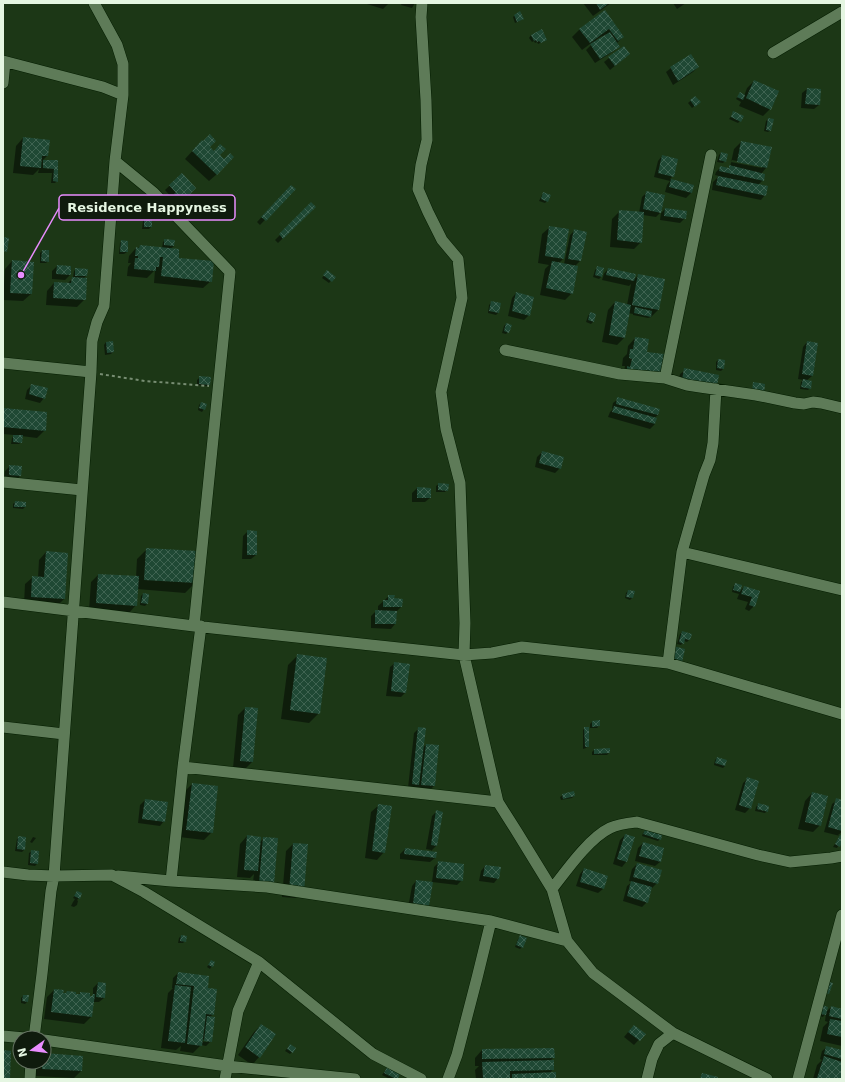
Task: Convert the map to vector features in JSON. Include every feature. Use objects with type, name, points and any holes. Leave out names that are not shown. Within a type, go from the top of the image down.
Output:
[{"type":"street","points":[[35,1030],[54,876],[92,341],[97,322],[104,306],[115,161],[123,95],[123,64],[117,45],[94,3]]},
{"type":"street","points":[[422,3],[421,17],[427,140],[421,165],[418,189],[442,240],[458,259],[462,298],[441,392],[446,429],[460,483],[465,622],[464,655],[498,802],[552,889],[567,941],[593,973],[673,1034],[767,1079]]},
{"type":"street","points":[[773,53],[842,12]]},
{"type":"street","points":[[3,83],[4,62],[103,87],[123,95]]},
{"type":"street","points":[[665,378],[711,155]]},
{"type":"street","points":[[115,161],[154,193],[230,272],[218,386],[198,626],[170,881]]},
{"type":"street","points":[[505,350],[620,374],[665,378],[687,385],[756,395],[795,403],[804,404],[813,402],[842,408]]},
{"type":"street","points":[[3,363],[91,372]]},
{"type":"street","points":[[668,663],[682,552],[704,475],[710,460],[713,443],[716,389]]},
{"type":"street","points":[[3,482],[82,490]]},
{"type":"street","points":[[682,552],[842,590]]},
{"type":"street","points":[[3,602],[198,626],[464,655],[492,653],[522,647],[668,663],[842,714]]},
{"type":"street","points":[[3,727],[64,734]]},
{"type":"street","points":[[183,767],[498,802]]},
{"type":"street","points":[[552,889],[599,834],[617,825],[637,822],[758,855],[790,862],[842,856]]},
{"type":"street","points":[[3,872],[54,876],[112,875],[170,881],[267,887],[491,921],[567,941]]},
{"type":"street","points":[[112,875],[150,896],[259,962],[373,1054],[421,1079]]},
{"type":"street","points":[[798,1079],[842,914]]},
{"type":"street","points":[[448,1079],[457,1055],[491,921]]},
{"type":"street","points":[[225,1079],[238,1011],[259,962]]},
{"type":"street","points":[[647,1079],[652,1060],[659,1044],[673,1034]]},
{"type":"street","points":[[52,1041],[227,1066],[355,1079]]},
{"type":"path","points":[[91,372],[145,381],[218,386]]},
{"type":"building","points":[[596,3],[609,3],[600,10]]},
{"type":"building","points":[[605,10],[624,37],[618,41],[609,29],[590,43],[579,29]]},
{"type":"building","points":[[520,11],[524,19],[517,22],[514,15]]},
{"type":"building","points":[[542,29],[547,40],[541,43],[539,41],[537,42],[536,40],[534,41],[531,35]]},
{"type":"building","points":[[610,32],[620,47],[600,59],[590,44]]},
{"type":"building","points":[[624,46],[630,54],[615,66],[608,57]]},
{"type":"building","points":[[691,54],[699,67],[678,81],[670,67]]},
{"type":"building","points":[[754,80],[779,91],[771,110],[746,98]]},
{"type":"building","points":[[807,88],[821,89],[820,105],[805,104]]},
{"type":"building","points":[[740,92],[745,95],[743,100],[737,97]]},
{"type":"building","points":[[695,96],[701,102],[695,107],[690,100]]},
{"type":"building","points":[[733,111],[744,116],[741,122],[731,117]]},
{"type":"building","points":[[768,118],[774,119],[771,131],[766,130]]},
{"type":"building","points":[[210,134],[216,141],[210,147],[214,151],[220,144],[226,149],[220,155],[224,159],[230,153],[234,157],[217,175],[192,151]]},
{"type":"building","points":[[23,137],[50,140],[48,156],[42,156],[41,168],[20,166]]},
{"type":"building","points":[[741,141],[772,147],[767,168],[737,162]]},
{"type":"building","points":[[721,152],[728,154],[726,162],[719,160]]},
{"type":"building","points":[[662,155],[678,159],[674,177],[658,173]]},
{"type":"building","points":[[43,160],[58,160],[58,182],[53,181],[54,169],[43,168]]},
{"type":"building","points":[[729,165],[765,174],[764,181],[719,171],[720,166],[729,168]]},
{"type":"building","points":[[182,173],[196,188],[182,202],[174,194],[176,193],[169,185]]},
{"type":"building","points":[[718,176],[768,186],[766,196],[716,185]]},
{"type":"building","points":[[671,179],[694,185],[692,193],[669,187]]},
{"type":"building","points":[[291,185],[296,189],[266,221],[261,217]]},
{"type":"building","points":[[646,191],[665,195],[661,213],[643,209]]},
{"type":"building","points":[[543,192],[551,195],[548,202],[541,199]]},
{"type":"building","points":[[311,202],[316,207],[283,239],[279,234]]},
{"type":"building","points":[[665,208],[687,211],[686,219],[664,216]]},
{"type":"building","points":[[619,210],[644,212],[642,243],[617,240]]},
{"type":"building","points":[[144,218],[152,219],[152,227],[144,227]]},
{"type":"building","points":[[549,226],[569,229],[564,259],[545,256]]},
{"type":"building","points":[[574,229],[587,232],[581,261],[568,259]]},
{"type":"building","points":[[3,237],[9,238],[7,252],[3,251]]},
{"type":"building","points":[[164,239],[175,240],[174,246],[164,245]]},
{"type":"building","points":[[121,240],[128,241],[128,252],[120,252]]},
{"type":"building","points":[[140,245],[179,249],[179,258],[214,261],[212,282],[161,276],[163,257],[160,257],[159,267],[156,267],[156,271],[134,269],[135,258],[138,258],[138,256],[135,256],[136,247],[139,248]]},
{"type":"building","points":[[42,250],[49,250],[49,262],[41,261]]},
{"type":"building","points":[[12,260],[34,262],[32,294],[10,293]]},
{"type":"building","points":[[552,261],[578,266],[573,294],[546,288]]},
{"type":"building","points":[[57,265],[71,266],[71,275],[56,274]]},
{"type":"building","points":[[597,266],[604,268],[602,277],[595,275]]},
{"type":"building","points":[[75,268],[88,269],[87,276],[75,276]]},
{"type":"building","points":[[608,268],[636,274],[634,281],[606,275]]},
{"type":"building","points":[[327,270],[336,277],[332,282],[323,275]]},
{"type":"building","points":[[638,274],[665,279],[659,310],[632,305]]},
{"type":"building","points":[[72,277],[87,278],[86,300],[53,298],[54,282],[71,283]]},
{"type":"building","points":[[516,292],[534,297],[530,316],[512,311]]},
{"type":"building","points":[[491,301],[501,303],[499,313],[489,311]]},
{"type":"building","points":[[615,301],[631,305],[625,338],[609,335]]},
{"type":"building","points":[[635,307],[652,311],[651,317],[634,313]]},
{"type":"building","points":[[590,312],[596,314],[594,322],[588,320]]},
{"type":"building","points":[[506,323],[512,325],[509,333],[504,331]]},
{"type":"building","points":[[635,337],[649,339],[647,352],[664,354],[661,373],[644,370],[643,373],[627,370],[627,366],[630,367],[632,359],[629,358],[630,349],[633,349]]},
{"type":"building","points":[[113,341],[114,352],[107,353],[106,342]]},
{"type":"building","points":[[807,341],[818,343],[813,376],[802,374]]},
{"type":"building","points":[[718,359],[725,360],[724,369],[717,368]]},
{"type":"building","points":[[684,368],[719,375],[717,386],[682,380]]},
{"type":"building","points":[[199,376],[211,377],[210,385],[199,384]]},
{"type":"building","points":[[803,379],[812,381],[811,389],[801,387]]},
{"type":"building","points":[[753,382],[765,384],[764,394],[752,392]]},
{"type":"building","points":[[31,384],[48,388],[45,399],[29,394]]},
{"type":"building","points":[[617,397],[660,409],[658,415],[616,404]]},
{"type":"building","points":[[201,402],[207,404],[205,410],[199,408]]},
{"type":"building","points":[[614,406],[657,418],[655,424],[612,412]]},
{"type":"building","points":[[3,408],[47,412],[46,431],[3,427]]},
{"type":"building","points":[[13,435],[23,435],[22,443],[13,442]]},
{"type":"building","points":[[542,451],[564,457],[561,469],[539,463]]},
{"type":"building","points":[[9,465],[22,466],[21,476],[9,475]]},
{"type":"building","points":[[438,483],[449,484],[448,491],[438,490]]},
{"type":"building","points":[[417,487],[431,488],[431,498],[417,498]]},
{"type":"building","points":[[15,501],[26,502],[26,507],[14,507]]},
{"type":"building","points":[[247,530],[257,531],[257,555],[247,555]]},
{"type":"building","points":[[146,548],[198,551],[196,583],[144,580]]},
{"type":"building","points":[[46,551],[68,553],[65,599],[31,597],[32,576],[44,577]]},
{"type":"building","points":[[98,574],[139,576],[137,606],[96,603]]},
{"type":"building","points":[[735,583],[742,585],[740,592],[733,590]]},
{"type":"building","points":[[744,586],[760,591],[755,607],[749,605],[752,597],[741,594]]},
{"type":"building","points":[[628,590],[635,591],[633,598],[626,597]]},
{"type":"building","points":[[143,593],[149,594],[148,604],[141,603]]},
{"type":"building","points":[[388,595],[395,595],[394,598],[403,599],[402,607],[383,607],[383,600],[388,600]]},
{"type":"building","points":[[375,610],[397,611],[396,624],[375,624]]},
{"type":"building","points":[[682,631],[692,634],[690,640],[685,639],[684,644],[679,642]]},
{"type":"building","points":[[673,646],[685,649],[682,662],[670,659]]},
{"type":"building","points":[[297,654],[327,658],[320,714],[290,710]]},
{"type":"building","points":[[394,662],[410,664],[406,693],[391,691]]},
{"type":"building","points":[[245,707],[258,708],[253,762],[240,761]]},
{"type":"building","points":[[600,720],[600,726],[592,727],[592,721]]},
{"type":"building","points":[[418,727],[426,728],[419,785],[412,784]]},
{"type":"building","points":[[584,727],[589,727],[589,747],[585,747]]},
{"type":"building","points":[[426,744],[439,745],[435,786],[421,785]]},
{"type":"building","points":[[610,748],[610,753],[594,754],[594,749]]},
{"type":"building","points":[[717,757],[727,760],[725,766],[715,763]]},
{"type":"building","points":[[747,777],[759,781],[751,809],[739,805]]},
{"type":"building","points":[[192,783],[218,786],[213,833],[186,830]]},
{"type":"building","points":[[574,791],[575,796],[563,799],[562,794]]},
{"type":"building","points":[[812,792],[828,796],[821,826],[805,822]]},
{"type":"building","points":[[836,798],[842,800],[842,831],[828,827]]},
{"type":"building","points":[[145,799],[168,802],[165,822],[142,819]]},
{"type":"building","points":[[758,803],[769,806],[768,812],[757,809]]},
{"type":"building","points":[[378,804],[392,806],[385,853],[372,851]]},
{"type":"building","points":[[436,810],[443,812],[437,846],[431,845]]},
{"type":"building","points":[[645,830],[662,835],[661,840],[643,834]]},
{"type":"building","points":[[625,834],[635,837],[627,862],[617,859]]},
{"type":"building","points":[[247,835],[261,837],[258,871],[244,870]]},
{"type":"building","points":[[840,835],[842,836],[842,842],[840,847],[835,844]]},
{"type":"building","points":[[18,836],[26,837],[25,850],[17,849]]},
{"type":"building","points":[[263,837],[278,838],[274,884],[259,883]]},
{"type":"building","points":[[643,842],[664,848],[661,862],[639,856]]},
{"type":"building","points":[[293,843],[308,844],[304,892],[289,890]]},
{"type":"building","points":[[405,848],[437,852],[436,858],[404,854]]},
{"type":"building","points":[[31,850],[39,851],[38,864],[30,863]]},
{"type":"building","points":[[438,861],[464,864],[463,881],[436,878]]},
{"type":"building","points":[[637,863],[662,870],[658,884],[633,877]]},
{"type":"building","points":[[485,865],[501,867],[499,879],[483,876]]},
{"type":"building","points":[[584,868],[608,876],[604,889],[580,882]]},
{"type":"building","points":[[416,880],[433,882],[429,906],[413,904]]},
{"type":"building","points":[[631,881],[652,887],[648,903],[627,896]]},
{"type":"building","points":[[77,891],[82,893],[80,899],[74,896]]},
{"type":"building","points":[[181,935],[187,936],[186,942],[180,941]]},
{"type":"building","points":[[520,935],[527,938],[523,948],[516,945]]},
{"type":"building","points":[[211,960],[215,962],[213,967],[208,965]]},
{"type":"building","points":[[178,972],[209,976],[208,988],[217,989],[214,1015],[206,1014],[202,1046],[187,1044],[194,986],[176,984]]},
{"type":"building","points":[[826,981],[833,983],[829,994],[822,992]]},
{"type":"building","points":[[98,982],[106,983],[105,998],[96,997]]},
{"type":"building","points":[[175,985],[191,987],[185,1043],[168,1041]]},
{"type":"building","points":[[54,989],[64,990],[63,993],[66,993],[67,991],[76,992],[76,994],[80,994],[80,992],[90,993],[90,996],[95,994],[92,1017],[51,1012]]},
{"type":"building","points":[[23,995],[29,995],[28,1002],[22,1001]]},
{"type":"building","points":[[822,1005],[828,1007],[826,1015],[820,1014]]},
{"type":"building","points":[[831,1006],[842,1009],[842,1019],[829,1016]]},
{"type":"building","points":[[207,1016],[215,1017],[212,1042],[204,1041]]},
{"type":"building","points":[[830,1019],[842,1021],[842,1037],[827,1034]]},
{"type":"building","points":[[261,1024],[276,1034],[260,1058],[245,1047]]},
{"type":"building","points":[[634,1025],[646,1034],[640,1041],[628,1032]]},
{"type":"building","points":[[290,1044],[296,1048],[293,1053],[287,1049]]},
{"type":"building","points":[[826,1046],[842,1050],[842,1059],[824,1054]]},
{"type":"building","points":[[554,1048],[555,1058],[482,1059],[482,1049]]},
{"type":"building","points":[[3,1050],[11,1051],[10,1079],[3,1079]]},
{"type":"building","points":[[52,1054],[83,1056],[82,1071],[52,1070]]},
{"type":"building","points":[[824,1056],[842,1062],[842,1079],[817,1078]]},
{"type":"building","points":[[554,1060],[554,1070],[510,1071],[510,1078],[483,1078],[482,1062]]},
{"type":"building","points":[[387,1067],[400,1074],[398,1079],[384,1073]]},
{"type":"building","points":[[556,1072],[556,1079],[512,1079],[512,1074]]},
{"type":"building","points":[[702,1073],[718,1077],[717,1079],[700,1079]]},
{"type":"place","name":"Residence Happyness","points":[[21,275]]}]
